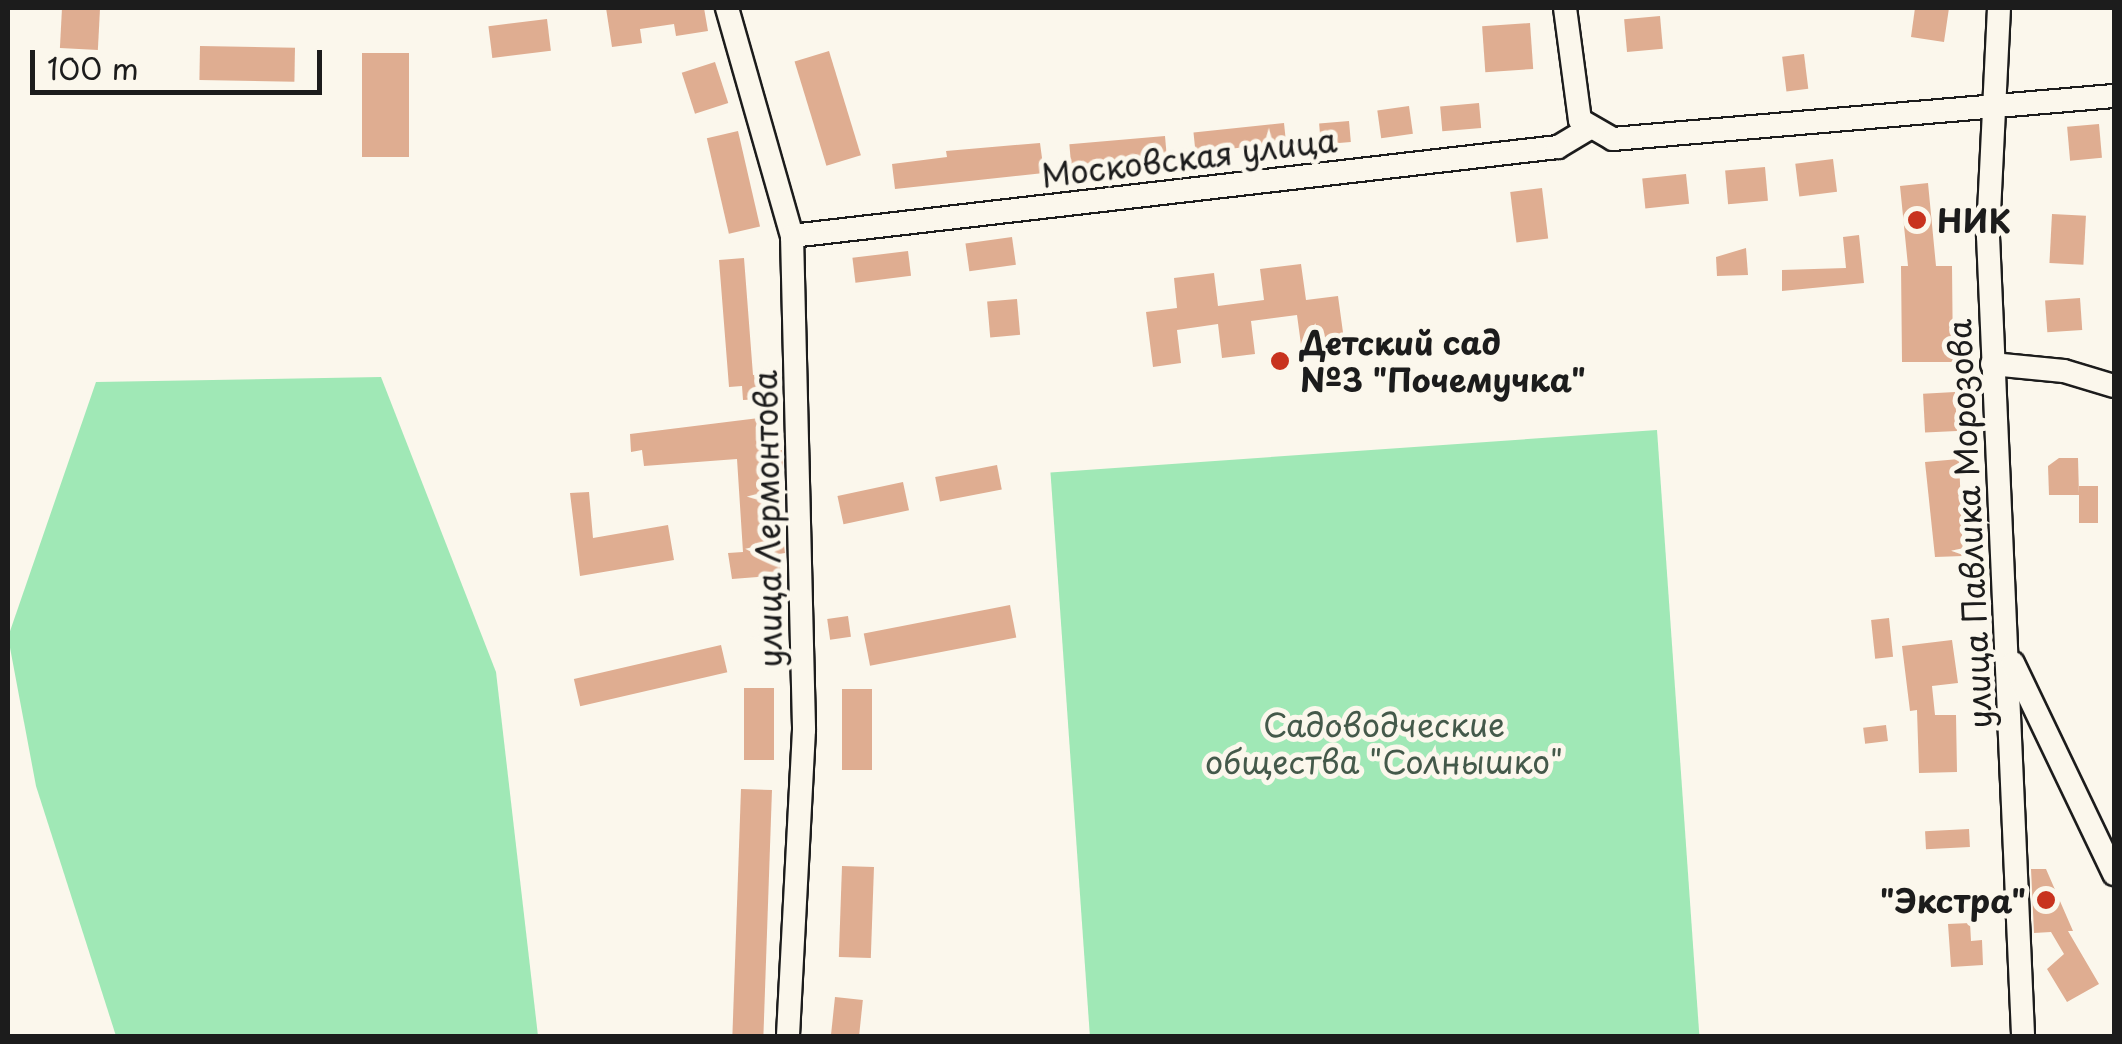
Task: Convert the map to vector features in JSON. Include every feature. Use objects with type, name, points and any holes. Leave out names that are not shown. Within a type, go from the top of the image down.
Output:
[{"type":"street","name":"улица Лермонтова","points":[[727,8],[792,236],[804,730],[788,1036]]},
{"type":"street","points":[[1566,8],[1574,100],[1588,129],[1614,140],[2114,96]]},
{"type":"street","name":"улица Павлика Морозова","points":[[1998,8],[1989,108],[1992,364],[2010,656],[2024,1036]]},
{"type":"street","name":"Московская улица","points":[[792,236],[1558,147],[1588,129]]},
{"type":"street","points":[[1992,364],[2064,371],[2114,386]]},
{"type":"street","points":[[2010,656],[2114,874]]},
{"type":"green space","points":[[381,377],[496,672],[538,1036],[116,1036],[36,786],[8,637],[96,382]]},
{"type":"green space","name":"Садоводческие общества \"Солнышко\"","points":[[1657,430],[1699,1036],[1090,1036],[1050,472]]},
{"type":"building","points":[[62,8],[100,10],[98,50],[60,48]]},
{"type":"building","points":[[606,8],[704,8],[708,31],[676,36],[674,24],[640,29],[642,43],[612,47]]},
{"type":"building","points":[[1915,8],[1949,8],[1944,42],[1911,37]]},
{"type":"building","points":[[1660,16],[1663,49],[1627,52],[1624,19]]},
{"type":"building","points":[[547,19],[551,51],[492,58],[488,26]]},
{"type":"building","points":[[1530,23],[1533,69],[1485,72],[1482,26]]},
{"type":"building","points":[[200,46],[295,48],[294,82],[199,80]]},
{"type":"building","points":[[829,51],[861,155],[826,166],[795,62]]},
{"type":"building","points":[[362,53],[409,53],[409,157],[362,157]]},
{"type":"building","points":[[1804,54],[1808,89],[1786,91],[1782,57]]},
{"type":"building","points":[[715,62],[728,103],[695,114],[682,73]]},
{"type":"building","points":[[1479,103],[1481,128],[1442,131],[1440,106]]},
{"type":"building","points":[[1409,106],[1413,134],[1381,138],[1377,110]]},
{"type":"building","points":[[1349,121],[1351,142],[1321,145],[1319,124]]},
{"type":"building","points":[[1284,123],[1286,143],[1196,152],[1193,133]]},
{"type":"building","points":[[2099,124],[2102,158],[2070,161],[2067,127]]},
{"type":"building","points":[[738,131],[760,226],[729,234],[707,138]]},
{"type":"building","points":[[1165,136],[1167,158],[1071,166],[1069,144]]},
{"type":"building","points":[[1040,143],[1044,173],[895,189],[892,164],[947,157],[946,151]]},
{"type":"building","points":[[1833,159],[1837,192],[1799,196],[1795,164]]},
{"type":"building","points":[[1765,167],[1768,201],[1728,204],[1725,170]]},
{"type":"building","points":[[1686,174],[1689,204],[1645,208],[1642,179]]},
{"type":"building","points":[[1928,183],[1936,266],[1952,266],[1953,362],[1902,362],[1901,266],[1908,266],[1900,186]]},
{"type":"building","points":[[1542,188],[1548,239],[1516,243],[1510,192]]},
{"type":"building","points":[[2052,214],[2086,216],[2083,265],[2049,263]]},
{"type":"building","points":[[1859,235],[1864,283],[1782,291],[1782,270],[1846,268],[1843,237]]},
{"type":"building","points":[[1012,237],[1016,265],[969,271],[965,244]]},
{"type":"building","points":[[1746,248],[1748,275],[1717,276],[1716,257]]},
{"type":"building","points":[[908,251],[911,276],[855,283],[852,258]]},
{"type":"building","points":[[744,258],[753,375],[762,374],[764,399],[743,400],[742,386],[729,387],[719,260]]},
{"type":"building","points":[[1301,264],[1306,300],[1338,296],[1345,347],[1302,352],[1297,315],[1251,321],[1255,354],[1222,358],[1218,324],[1177,330],[1181,363],[1153,367],[1146,312],[1177,308],[1174,278],[1214,273],[1218,306],[1264,300],[1260,269]]},
{"type":"building","points":[[2080,298],[2082,330],[2047,332],[2045,300]]},
{"type":"building","points":[[1017,299],[1020,335],[990,337],[987,302]]},
{"type":"building","points":[[1955,392],[1957,431],[1925,433],[1923,394]]},
{"type":"building","points":[[759,418],[760,438],[772,437],[774,450],[782,450],[783,469],[774,469],[785,553],[779,554],[781,575],[732,579],[728,553],[743,552],[737,459],[644,466],[642,450],[631,452],[630,434]]},
{"type":"building","points":[[2059,458],[2078,458],[2079,495],[2049,495],[2048,466]]},
{"type":"building","points":[[1959,459],[1963,556],[1935,557],[1925,462]]},
{"type":"building","points":[[997,465],[1002,490],[940,502],[935,477]]},
{"type":"building","points":[[903,482],[909,510],[843,524],[837,496]]},
{"type":"building","points":[[2079,486],[2098,486],[2098,523],[2079,523]]},
{"type":"building","points":[[589,492],[593,538],[668,525],[674,560],[580,576],[570,493]]},
{"type":"building","points":[[1010,605],[1016,637],[870,666],[864,633]]},
{"type":"building","points":[[848,616],[851,637],[830,640],[827,619]]},
{"type":"building","points":[[1889,618],[1893,657],[1875,659],[1871,620]]},
{"type":"building","points":[[1952,640],[1958,683],[1932,686],[1935,715],[1956,715],[1957,772],[1919,773],[1917,710],[1910,711],[1902,646]]},
{"type":"building","points":[[721,645],[727,672],[580,706],[574,679]]},
{"type":"building","points":[[744,688],[774,688],[774,760],[744,760]]},
{"type":"building","points":[[842,689],[872,689],[872,770],[842,770]]},
{"type":"building","points":[[1886,725],[1888,741],[1865,744],[1863,728]]},
{"type":"building","points":[[741,789],[772,790],[763,1036],[732,1036]]},
{"type":"building","points":[[1969,829],[1970,847],[1926,849],[1925,831]]},
{"type":"building","points":[[842,866],[874,867],[871,958],[839,957]]},
{"type":"building","points":[[2031,869],[2046,869],[2073,931],[2068,931],[2099,984],[2067,1002],[2047,969],[2064,954],[2051,932],[2034,933]]},
{"type":"building","points":[[1970,923],[1971,941],[1982,940],[1983,965],[1951,967],[1948,924]]},
{"type":"building","points":[[835,997],[863,1000],[859,1036],[831,1036]]},
{"type":"place","name":"НИК","points":[[1917,220]]},
{"type":"place","name":"Детский сад №3 \"Почемучка\"","points":[[1280,361]]},
{"type":"place","name":"\"Экстра\"","points":[[2046,900]]}]
